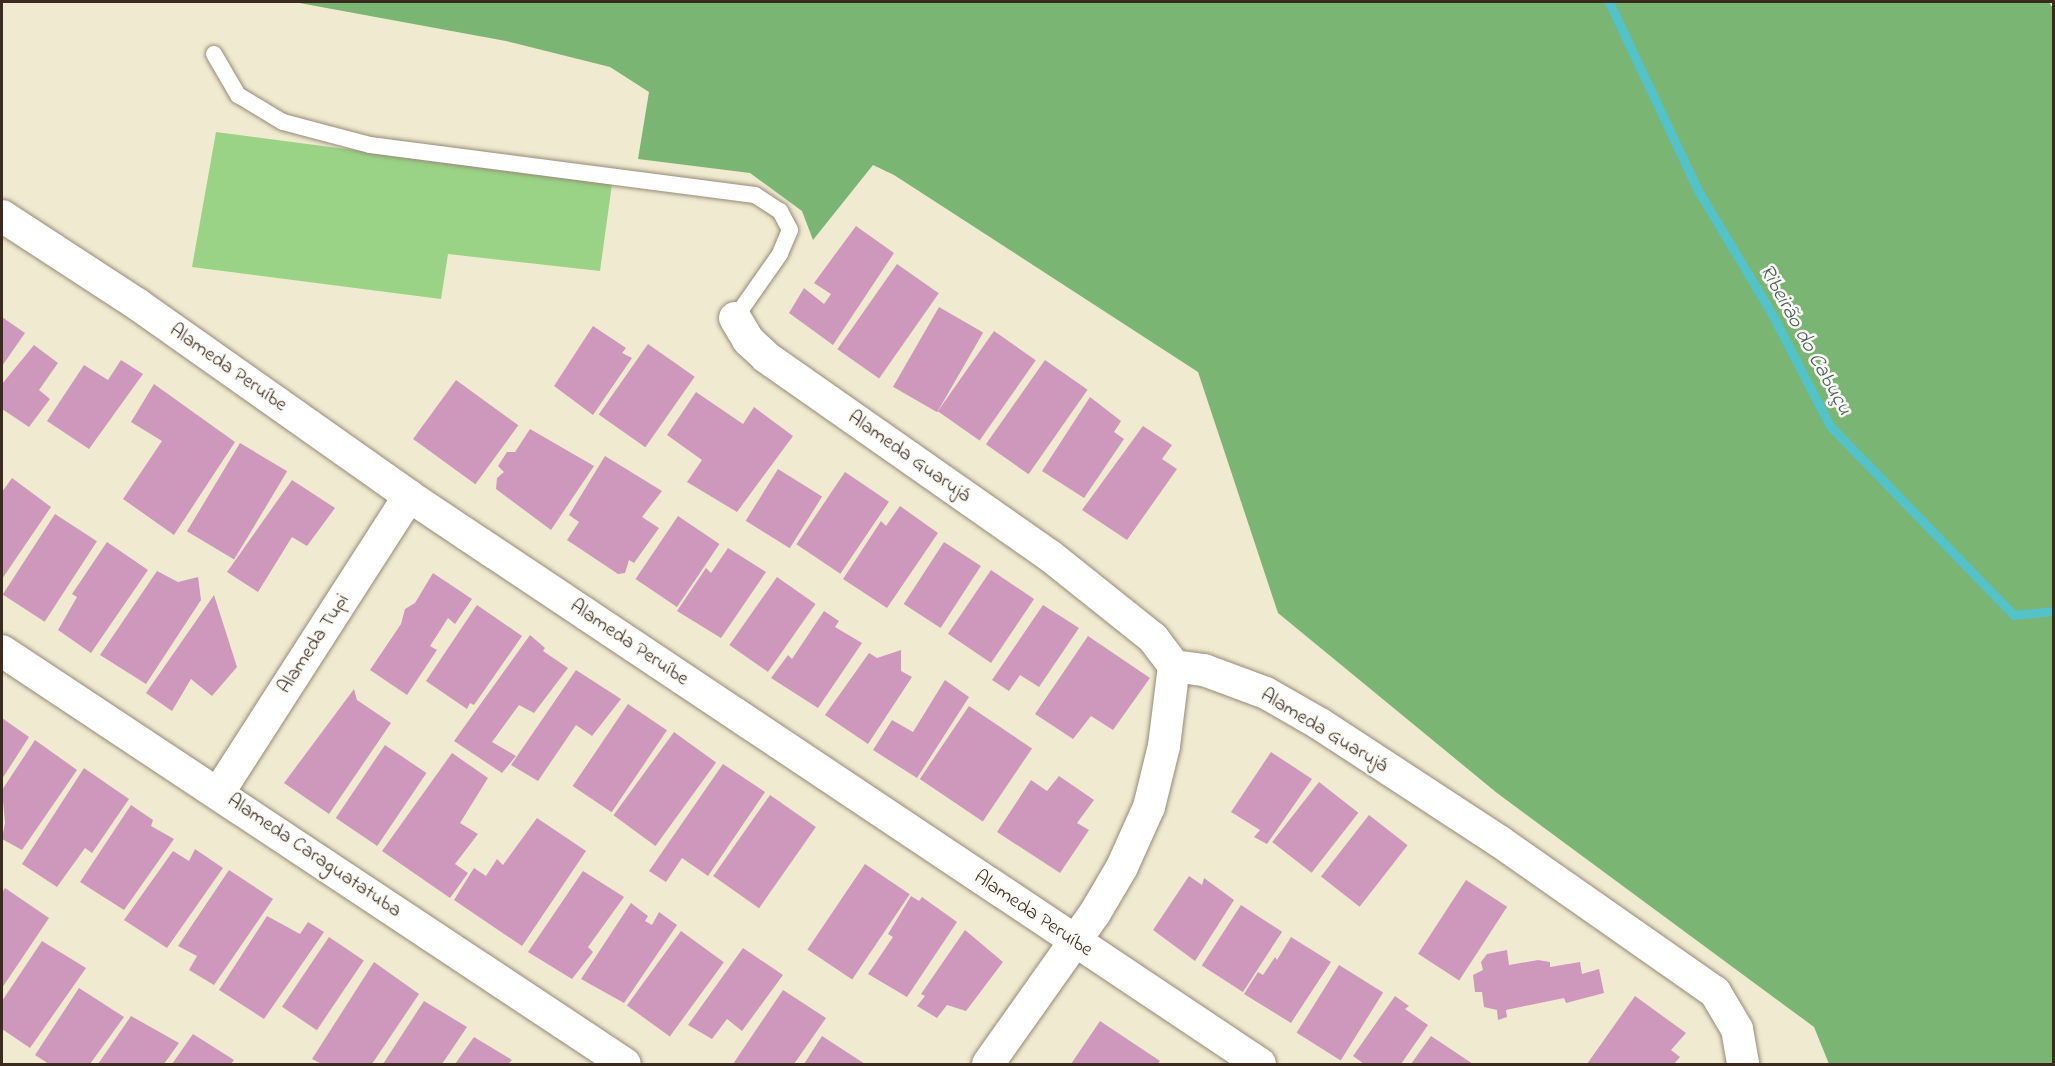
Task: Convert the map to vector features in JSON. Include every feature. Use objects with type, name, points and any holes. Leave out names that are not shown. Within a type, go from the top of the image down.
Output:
[{"type":"street","name":"Alameda Peruíbe","points":[[2,216],[137,304],[409,496],[1260,1065]]},
{"type":"street","name":"Alameda Guarujá","points":[[735,318],[748,340],[765,357],[1049,555],[1153,639],[1174,666],[1203,670],[1266,693],[1320,723],[1499,841],[1715,992],[1737,1029],[1743,1065]]},
{"type":"street","name":"Alameda Tupi","points":[[219,792],[409,496]]},
{"type":"street","name":"Alameda Caraguatatuba","points":[[2,651],[219,792],[625,1065]]},
{"type":"street","points":[[988,1065],[1075,942],[1122,867],[1149,807],[1164,746],[1174,666]]},
{"type":"lane","points":[[214,54],[238,95],[283,122],[370,146],[755,195],[780,211],[790,230],[780,254],[735,318]]},
{"type":"green space","points":[[294,2],[2049,2],[2054,10],[2053,1064],[1829,1064],[1814,1027],[1497,793],[1278,613],[1198,372],[894,175],[873,165],[813,240],[802,211],[750,173],[638,159],[649,92],[610,67],[506,41]]},
{"type":"green space","points":[[216,132],[612,184],[600,271],[448,254],[441,299],[192,267]]},
{"type":"building","points":[[856,226],[894,253],[833,345],[789,313],[804,288],[824,304],[831,294],[814,283]]},
{"type":"building","points":[[897,264],[939,293],[879,378],[837,349]]},
{"type":"building","points":[[939,307],[983,332],[937,412],[893,387]]},
{"type":"building","points":[[2,317],[25,333],[2,366]]},
{"type":"building","points":[[593,326],[626,348],[622,353],[632,358],[593,415],[554,386]]},
{"type":"building","points":[[994,331],[1036,360],[980,441],[938,411]]},
{"type":"building","points":[[648,344],[695,377],[645,447],[599,414]]},
{"type":"building","points":[[34,345],[58,363],[39,390],[50,399],[29,427],[2,409],[2,384]]},
{"type":"building","points":[[121,360],[143,374],[89,449],[47,421],[84,365],[108,380]]},
{"type":"building","points":[[1045,360],[1088,390],[1029,474],[986,444]]},
{"type":"building","points":[[456,380],[518,425],[475,484],[413,439]]},
{"type":"building","points":[[154,384],[235,442],[174,535],[123,499],[162,441],[131,422]]},
{"type":"building","points":[[696,392],[743,424],[754,407],[793,436],[737,512],[687,482],[702,460],[667,435]]},
{"type":"building","points":[[1090,397],[1121,421],[1114,432],[1124,439],[1084,498],[1042,471]]},
{"type":"building","points":[[1143,426],[1172,445],[1162,459],[1177,469],[1127,540],[1082,510]]},
{"type":"building","points":[[530,429],[594,466],[551,530],[496,489],[497,478],[504,472],[498,466],[507,452],[515,452]]},
{"type":"building","points":[[240,443],[287,471],[234,560],[187,531]]},
{"type":"building","points":[[605,456],[662,491],[642,517],[659,528],[634,563],[629,560],[625,573],[618,574],[567,540],[579,522],[569,515]]},
{"type":"building","points":[[778,469],[822,497],[790,548],[746,521]]},
{"type":"building","points":[[845,472],[889,502],[840,574],[796,544]]},
{"type":"building","points":[[12,478],[51,507],[2,579],[2,492]]},
{"type":"building","points":[[292,480],[335,508],[307,546],[292,537],[258,592],[227,572]]},
{"type":"building","points":[[900,506],[938,533],[887,608],[843,579],[881,521],[886,526]]},
{"type":"building","points":[[55,514],[97,541],[45,622],[3,595]]},
{"type":"building","points":[[678,516],[719,544],[677,607],[636,579]]},
{"type":"building","points":[[107,542],[148,570],[91,653],[58,630],[77,597],[72,594]]},
{"type":"building","points":[[944,542],[981,566],[941,628],[904,604]]},
{"type":"building","points":[[728,548],[766,572],[721,638],[677,611],[706,568],[711,573]]},
{"type":"building","points":[[991,570],[1034,599],[991,663],[948,634]]},
{"type":"building","points":[[157,571],[178,582],[198,577],[201,600],[146,684],[100,655]]},
{"type":"building","points":[[433,573],[472,599],[455,624],[448,618],[430,646],[437,650],[407,695],[370,670],[401,624],[405,609],[415,603]]},
{"type":"building","points":[[777,577],[816,604],[768,672],[729,645]]},
{"type":"building","points":[[214,595],[237,667],[212,696],[191,679],[172,711],[146,693]]},
{"type":"building","points":[[477,605],[522,636],[474,705],[470,703],[467,709],[426,681]]},
{"type":"building","points":[[1043,605],[1079,628],[1039,687],[1020,675],[1009,691],[992,680]]},
{"type":"building","points":[[824,611],[839,621],[835,627],[862,643],[818,708],[771,678],[788,655],[792,659]]},
{"type":"building","points":[[530,635],[545,648],[543,651],[568,668],[534,713],[519,705],[492,742],[516,756],[502,773],[454,741]]},
{"type":"building","points":[[1088,636],[1150,678],[1113,730],[1091,716],[1073,739],[1035,714]]},
{"type":"building","points":[[901,650],[901,671],[912,677],[868,744],[825,715],[869,653],[877,658]]},
{"type":"building","points":[[576,670],[621,699],[592,736],[576,725],[538,781],[511,765]]},
{"type":"building","points":[[945,680],[969,697],[917,778],[873,750],[892,720],[913,732]]},
{"type":"building","points":[[354,689],[357,700],[391,723],[329,814],[284,783]]},
{"type":"building","points":[[628,704],[667,730],[612,812],[573,786]]},
{"type":"building","points":[[969,706],[1032,748],[983,821],[920,779]]},
{"type":"building","points":[[2,718],[29,737],[2,779]]},
{"type":"building","points":[[674,732],[716,763],[656,846],[613,815]]},
{"type":"building","points":[[35,740],[77,770],[22,850],[2,839],[5,823],[2,790]]},
{"type":"building","points":[[385,745],[426,773],[377,846],[336,818]]},
{"type":"building","points":[[1271,752],[1312,779],[1267,844],[1254,837],[1260,830],[1231,812]]},
{"type":"building","points":[[452,753],[488,778],[460,823],[478,834],[455,864],[468,873],[450,898],[382,851]]},
{"type":"building","points":[[723,764],[765,792],[708,876],[682,858],[666,882],[649,871]]},
{"type":"building","points":[[84,768],[129,799],[92,853],[85,848],[57,887],[22,864]]},
{"type":"building","points":[[1059,776],[1094,800],[1077,823],[1089,830],[1060,873],[997,832],[1031,780],[1047,791]]},
{"type":"building","points":[[1319,782],[1358,813],[1312,873],[1272,842]]},
{"type":"building","points":[[770,795],[816,827],[759,908],[713,876]]},
{"type":"building","points":[[131,805],[153,820],[151,826],[174,839],[124,910],[80,882]]},
{"type":"building","points":[[1369,815],[1408,845],[1360,907],[1321,876]]},
{"type":"building","points":[[537,818],[586,851],[522,946],[454,900],[474,868],[486,876],[497,859],[503,865]]},
{"type":"building","points":[[195,849],[223,868],[167,948],[124,920],[173,851],[189,861]]},
{"type":"building","points":[[865,864],[910,894],[852,980],[807,949]]},
{"type":"building","points":[[229,870],[273,899],[214,985],[189,970],[197,956],[178,946]]},
{"type":"building","points":[[583,871],[624,897],[588,947],[593,952],[572,979],[528,952]]},
{"type":"building","points":[[1189,876],[1202,885],[1204,878],[1234,900],[1195,961],[1153,930]]},
{"type":"building","points":[[1466,880],[1507,907],[1459,980],[1418,954]]},
{"type":"building","points":[[5,888],[49,918],[2,988],[2,893]]},
{"type":"building","points":[[911,896],[919,901],[922,897],[957,922],[907,997],[868,974],[893,937],[888,934]]},
{"type":"building","points":[[631,903],[648,916],[645,921],[652,925],[659,912],[677,925],[624,1003],[581,979]]},
{"type":"building","points":[[1241,905],[1282,932],[1243,992],[1202,965]]},
{"type":"building","points":[[267,916],[300,934],[308,922],[324,932],[264,1019],[219,990]]},
{"type":"building","points":[[965,930],[1003,962],[966,1011],[947,1005],[937,1018],[917,1006],[925,996],[921,994]]},
{"type":"building","points":[[681,931],[724,962],[670,1037],[627,1005]]},
{"type":"building","points":[[329,937],[364,960],[317,1030],[282,1007]]},
{"type":"building","points":[[1291,937],[1331,962],[1291,1023],[1244,994],[1258,972],[1263,975],[1275,957],[1277,960]]},
{"type":"building","points":[[42,941],[86,968],[30,1048],[2,1029],[2,1001]]},
{"type":"building","points":[[743,948],[783,975],[742,1031],[727,1019],[712,1039],[688,1025]]},
{"type":"building","points":[[1507,950],[1509,965],[1538,960],[1550,962],[1550,967],[1580,962],[1582,974],[1599,969],[1604,993],[1566,1003],[1564,998],[1506,1010],[1507,1017],[1498,1020],[1497,1010],[1484,1007],[1482,992],[1475,992],[1473,975],[1483,970],[1481,962],[1487,954]]},
{"type":"building","points":[[374,962],[419,994],[372,1064],[322,1064],[312,1059]]},
{"type":"building","points":[[1339,965],[1383,993],[1341,1060],[1297,1033]]},
{"type":"building","points":[[79,988],[124,1017],[90,1064],[49,1064],[35,1055]]},
{"type":"building","points":[[783,990],[826,1018],[794,1064],[733,1064]]},
{"type":"building","points":[[1395,996],[1409,1006],[1405,1009],[1428,1025],[1401,1064],[1364,1064],[1353,1056]]},
{"type":"building","points":[[1635,996],[1686,1033],[1671,1050],[1680,1057],[1674,1064],[1587,1064]]},
{"type":"building","points":[[424,1001],[467,1027],[442,1064],[383,1064]]},
{"type":"building","points":[[131,1016],[179,1043],[164,1064],[98,1064]]},
{"type":"building","points":[[1100,1021],[1160,1061],[1158,1064],[1071,1064]]},
{"type":"building","points":[[193,1034],[234,1060],[231,1064],[172,1064]]},
{"type":"building","points":[[822,1036],[865,1064],[804,1064]]},
{"type":"building","points":[[1431,1036],[1473,1064],[1411,1064]]},
{"type":"building","points":[[474,1037],[512,1060],[508,1064],[455,1064]]},
{"type":"waterway","name":"Ribeirão do Cabuçu","points":[[1609,2],[1699,192],[1772,314],[1830,426],[2014,615],[2054,611]]}]
